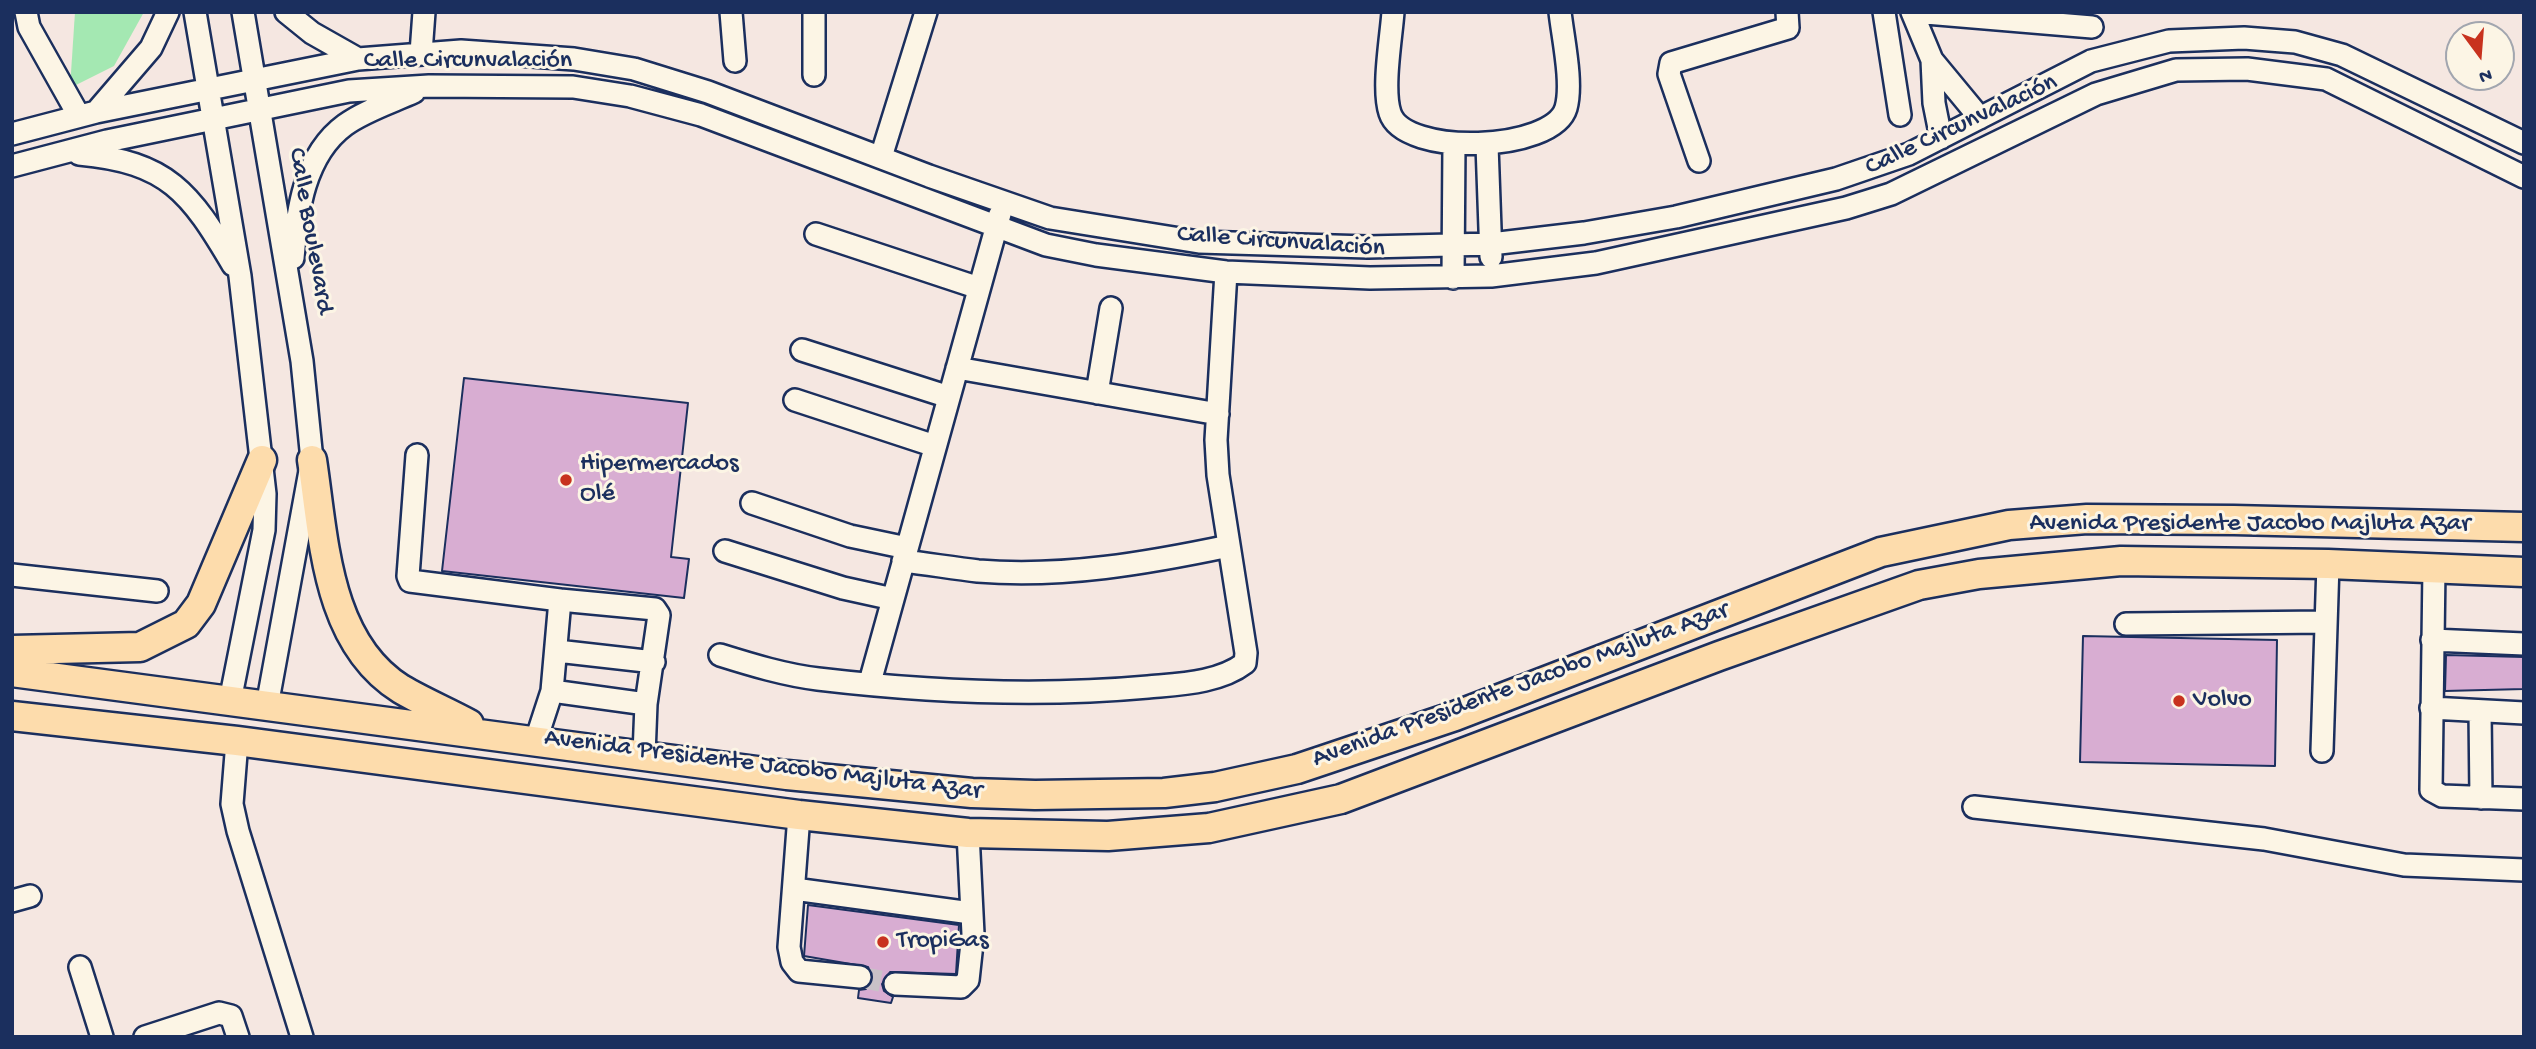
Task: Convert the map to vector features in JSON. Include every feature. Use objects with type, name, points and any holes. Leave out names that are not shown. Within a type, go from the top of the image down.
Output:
[{"type":"main road","points":[[12,650],[140,647],[186,624],[201,604],[262,460]]},
{"type":"main road","points":[[312,460],[340,613],[355,644],[378,670],[400,688],[487,733]]},
{"type":"main road","name":"Avenida Presidente Jacobo Majluta Azar","points":[[12,672],[788,775],[952,791],[1035,795],[1177,792],[1297,769],[1455,716],[1856,561],[1983,530],[2087,519],[2523,527]]},
{"type":"main road","name":"Avenida Presidente Jacobo Majluta Azar","points":[[12,716],[237,741],[799,815],[968,833],[1108,836],[1209,828],[1341,799],[1719,656],[1919,585],[1979,574],[2121,561],[2328,564],[2524,572]]},
{"type":"street","points":[[26,12],[29,27],[88,114],[151,48],[169,12]]},
{"type":"street","points":[[195,12],[240,276],[262,460],[264,530],[230,701]]},
{"type":"street","name":"Calle Boulevard","points":[[243,12],[308,401],[312,460],[267,706]]},
{"type":"street","points":[[286,12],[312,33],[358,59]]},
{"type":"street","points":[[421,53],[424,12]]},
{"type":"street","points":[[731,12],[735,61]]},
{"type":"street","points":[[814,12],[814,75]]},
{"type":"street","points":[[881,157],[926,12]]},
{"type":"street","points":[[1393,12],[1390,113],[1396,124],[1408,132],[1454,143],[1487,145],[1535,132],[1550,124],[1566,109],[1567,89],[1560,12]]},
{"type":"street","points":[[1699,161],[1669,74],[1671,63],[1788,28],[1787,12]]},
{"type":"street","points":[[1884,12],[1900,115]]},
{"type":"street","points":[[1980,118],[1932,60],[1913,12],[2092,27]]},
{"type":"street","name":"Calle Circunvalación","points":[[12,135],[88,114],[358,59],[461,51],[573,59],[634,69],[708,92],[1050,218],[1199,242],[1368,247],[1491,244],[1584,233],[1676,217],[1836,179],[1909,154],[2091,61],[2134,47],[2169,41],[2244,38],[2295,42],[2342,55],[2524,143]]},
{"type":"street","points":[[1932,60],[1934,103],[1941,138]]},
{"type":"street","name":"Calle Circunvalación","points":[[12,166],[70,153],[107,141],[349,91],[429,86],[573,87],[630,96],[701,115],[1046,245],[1096,255],[1226,272],[1453,278],[1597,263],[1846,208],[1891,194],[2096,94],[2176,70],[2247,69],[2326,79],[2524,177]]},
{"type":"street","points":[[290,288],[301,200],[309,173],[325,145],[345,125],[429,86]]},
{"type":"street","points":[[1453,278],[1454,143]]},
{"type":"street","points":[[1487,145],[1491,276]]},
{"type":"street","points":[[70,153],[109,157],[142,167],[175,184],[202,212],[240,276]]},
{"type":"street","points":[[870,682],[1004,202]]},
{"type":"street","points":[[816,234],[979,288]]},
{"type":"street","points":[[720,655],[818,679],[1007,694],[1084,693],[1171,685],[1235,670],[1245,663],[1247,653],[1217,475],[1226,272]]},
{"type":"street","points":[[1097,393],[1111,308]]},
{"type":"street","points":[[802,350],[949,397]]},
{"type":"street","points":[[957,368],[1218,414]]},
{"type":"street","points":[[795,400],[935,446]]},
{"type":"street","points":[[417,455],[408,576],[410,581],[655,609],[659,615],[646,704],[644,755]]},
{"type":"street","points":[[752,503],[905,554],[980,571],[1063,570],[1150,563],[1229,546]]},
{"type":"street","points":[[725,551],[842,588],[893,599]]},
{"type":"street","points":[[2322,751],[2328,564]]},
{"type":"street","points":[[2434,568],[2431,790],[2442,796],[2524,799]]},
{"type":"street","points":[[12,575],[157,591]]},
{"type":"street","points":[[536,740],[552,691],[560,600]]},
{"type":"street","points":[[2126,624],[2326,622]]},
{"type":"street","points":[[2432,640],[2524,644]]},
{"type":"street","points":[[557,651],[654,662]]},
{"type":"street","points":[[552,691],[646,704]]},
{"type":"street","points":[[2431,708],[2524,713]]},
{"type":"street","points":[[2480,711],[2480,798]]},
{"type":"street","points":[[237,741],[232,804],[237,831],[302,1037]]},
{"type":"street","points":[[1974,807],[2264,839],[2404,865],[2524,870]]},
{"type":"street","points":[[799,815],[789,947],[792,962],[799,971],[860,977]]},
{"type":"street","points":[[895,984],[961,987],[968,980],[971,914],[968,833]]},
{"type":"street","points":[[794,889],[971,914]]},
{"type":"street","points":[[80,967],[102,1037]]},
{"type":"street","points":[[145,1037],[219,1013],[231,1016],[238,1037]]},
{"type":"green space","points":[[75,12],[144,12],[114,66],[70,88]]},
{"type":"building","name":"Hipermercados Olé","points":[[464,378],[688,403],[671,557],[689,559],[684,598],[442,571]]},
{"type":"building","name":"Volvo","points":[[2083,636],[2277,640],[2275,766],[2080,762]]},
{"type":"building","points":[[2446,655],[2524,657],[2524,689],[2445,691]]},
{"type":"building","name":"TropiGas","points":[[808,905],[959,925],[956,974],[890,972],[882,984],[884,991],[893,997],[891,1003],[858,998],[859,990],[866,989],[873,979],[868,967],[804,956]]},
{"type":"tunnel","points":[[860,977],[895,984]]},
{"type":"place","name":"Hipermercados Olé","points":[[566,480]]},
{"type":"place","name":"Volvo","points":[[2179,701]]},
{"type":"place","name":"TropiGas","points":[[883,942]]}]
